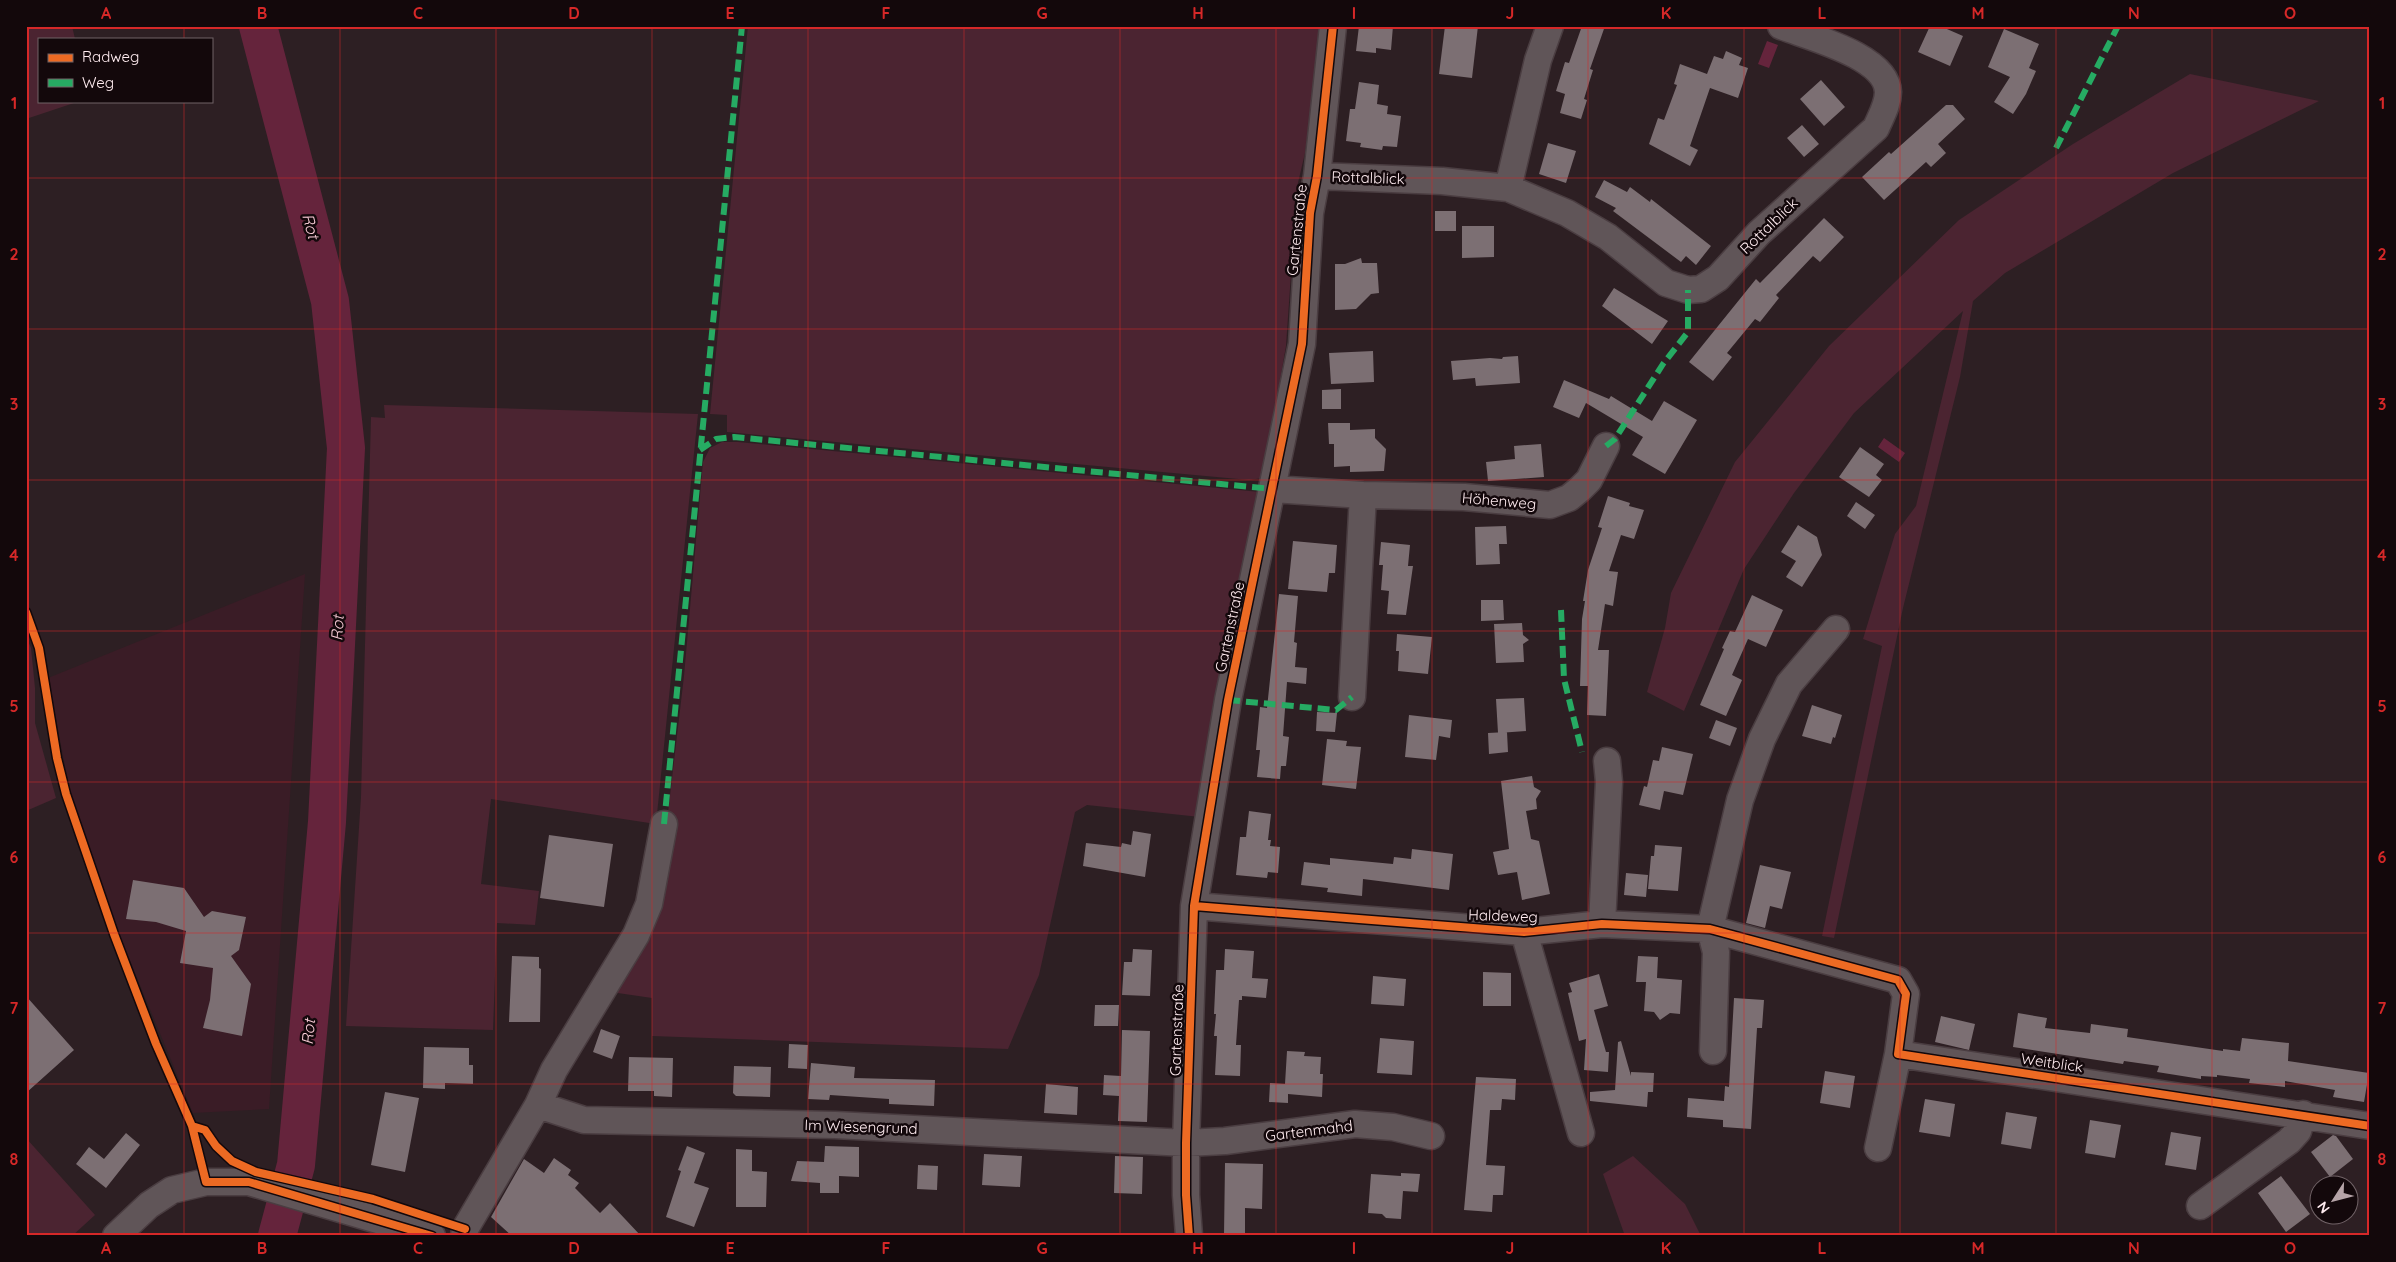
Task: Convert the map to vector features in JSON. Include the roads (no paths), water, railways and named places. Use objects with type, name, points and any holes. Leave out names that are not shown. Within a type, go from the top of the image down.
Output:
[{"type":"street","name":"Gartenstraße","points":[[1190,1236],[1186,1195],[1186,1143],[1194,906],[1228,700],[1302,344],[1310,213],[1317,176],[1333,26]]},
{"type":"street","points":[[1508,188],[1538,60],[1550,26]]},
{"type":"street","name":"Rottalblick","points":[[1317,176],[1442,181],[1508,188],[1567,212],[1600,232],[1666,283],[1680,289],[1701,289],[1718,278],[1760,233],[1876,128],[1886,105],[1888,89],[1878,69],[1859,56],[1781,26]]},
{"type":"street","name":"Höhenweg","points":[[1273,489],[1363,495],[1464,497],[1550,505],[1569,498],[1589,480],[1606,446]]},
{"type":"street","points":[[1352,697],[1363,495]]},
{"type":"street","points":[[1713,1051],[1716,952],[1710,929],[1740,800],[1762,738],[1788,684],[1836,630]]},
{"type":"street","points":[[1602,924],[1609,782],[1607,761]]},
{"type":"street","points":[[464,1236],[465,1229],[538,1106],[554,1070],[636,935],[649,904],[664,824]]},
{"type":"street","name":"Haldeweg","points":[[1194,906],[1524,932],[1602,924],[1710,929],[1898,980],[1906,994],[1898,1054]]},
{"type":"street","name":"Haldeweg","points":[[1524,932],[1581,1133]]},
{"type":"street","points":[[1878,1148],[1898,1054]]},
{"type":"street","name":"Weitblick","points":[[1898,1054],[2303,1114],[2370,1126]]},
{"type":"street","name":"Im Wiesengrund","points":[[538,1106],[584,1120],[835,1125],[1186,1143]]},
{"type":"street","points":[[2200,1206],[2289,1141],[2298,1131],[2303,1114]]},
{"type":"street","name":"Gartenmahd","points":[[1186,1143],[1225,1141],[1356,1124],[1394,1128],[1431,1136]]},
{"type":"street","points":[[116,1236],[148,1205],[172,1190],[206,1182],[250,1182],[432,1236]]},
{"type":"waterway","name":"Rot","points":[[258,26],[330,301],[346,448],[327,822],[296,1165],[277,1236]]}]
